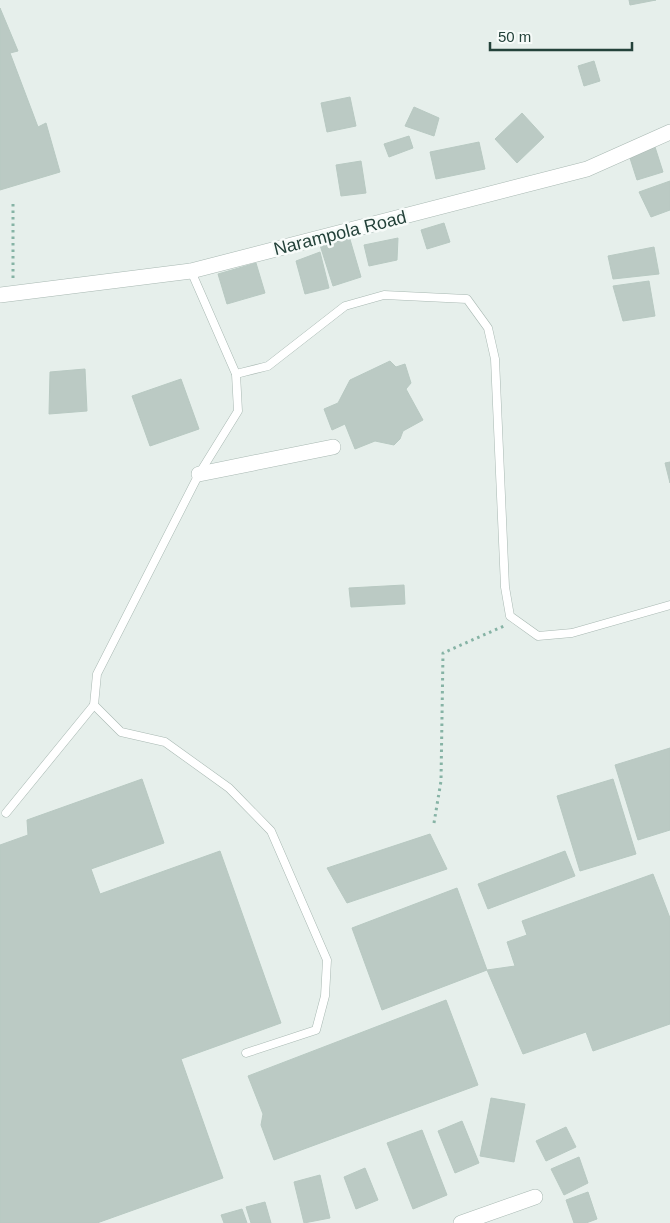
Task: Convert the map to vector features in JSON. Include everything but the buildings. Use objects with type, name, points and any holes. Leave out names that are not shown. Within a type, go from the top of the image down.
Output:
[{"type":"street","name":"Narampola Road","points":[[7,294],[191,271],[587,169],[670,132]]},
{"type":"street","points":[[199,474],[333,447]]},
{"type":"street","points":[[461,1223],[535,1197]]},
{"type":"lane","points":[[6,814],[94,705],[97,674],[199,474],[238,411],[236,374],[191,271]]},
{"type":"lane","points":[[236,374],[268,366],[345,306],[384,295],[467,299],[488,328],[495,359],[505,587],[510,616],[538,636],[572,633],[670,605]]},
{"type":"lane","points":[[94,705],[120,732],[165,742],[228,788],[271,831],[326,960],[325,996],[316,1030],[246,1053]]},
{"type":"path","points":[[7,294],[12,204]]},
{"type":"path","points":[[434,823],[440,781],[442,653],[516,621]]}]
